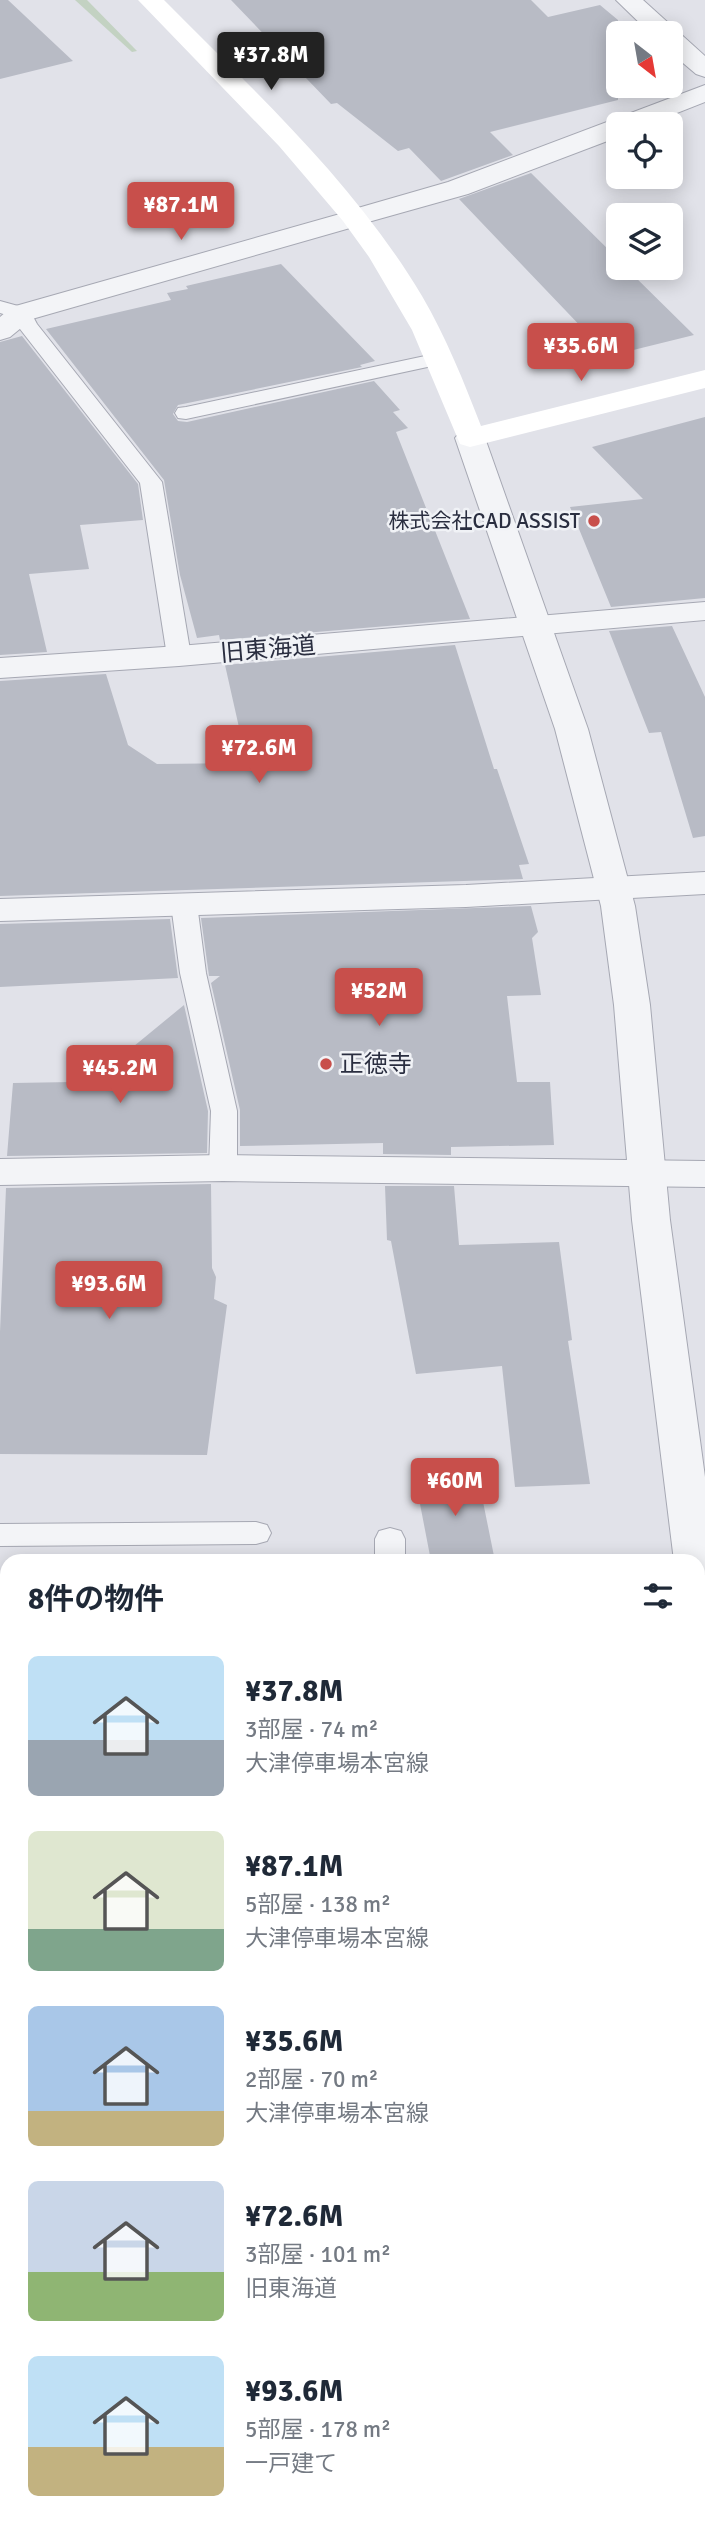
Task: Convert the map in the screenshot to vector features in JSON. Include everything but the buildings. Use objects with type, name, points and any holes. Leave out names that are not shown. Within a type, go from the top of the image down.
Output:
[{"type":"main road","points":[[150,0],[300,155],[354,218],[408,295],[439,359],[470,438],[705,379]]},
{"type":"street","points":[[628,0],[652,21]]},
{"type":"street","points":[[683,50],[705,69]]},
{"type":"street","points":[[657,112],[705,93]]},
{"type":"street","points":[[0,331],[11,310],[458,188],[606,132]]},
{"type":"street","points":[[470,438],[537,627],[601,828],[614,888],[630,989],[645,1173],[694,1554]]},
{"type":"street","name":"旧東海道","points":[[0,668],[179,656],[705,611]]},
{"type":"street","points":[[0,909],[466,896],[705,883]]},
{"type":"street","points":[[0,1172],[223,1168],[705,1174]]},
{"type":"lane","points":[[11,310],[27,325],[151,482],[179,656]]},
{"type":"lane","points":[[186,413],[439,359]]},
{"type":"lane","points":[[184,904],[193,973],[224,1111],[223,1168]]},
{"type":"lane","points":[[0,1535],[256,1533]]},
{"type":"green space","points":[[75,0],[87,0],[137,51],[132,52]]},
{"type":"place","name":"株式会社CAD ASSIST","points":[[594,521]]},
{"type":"place","name":"正徳寺","points":[[326,1064]]}]
